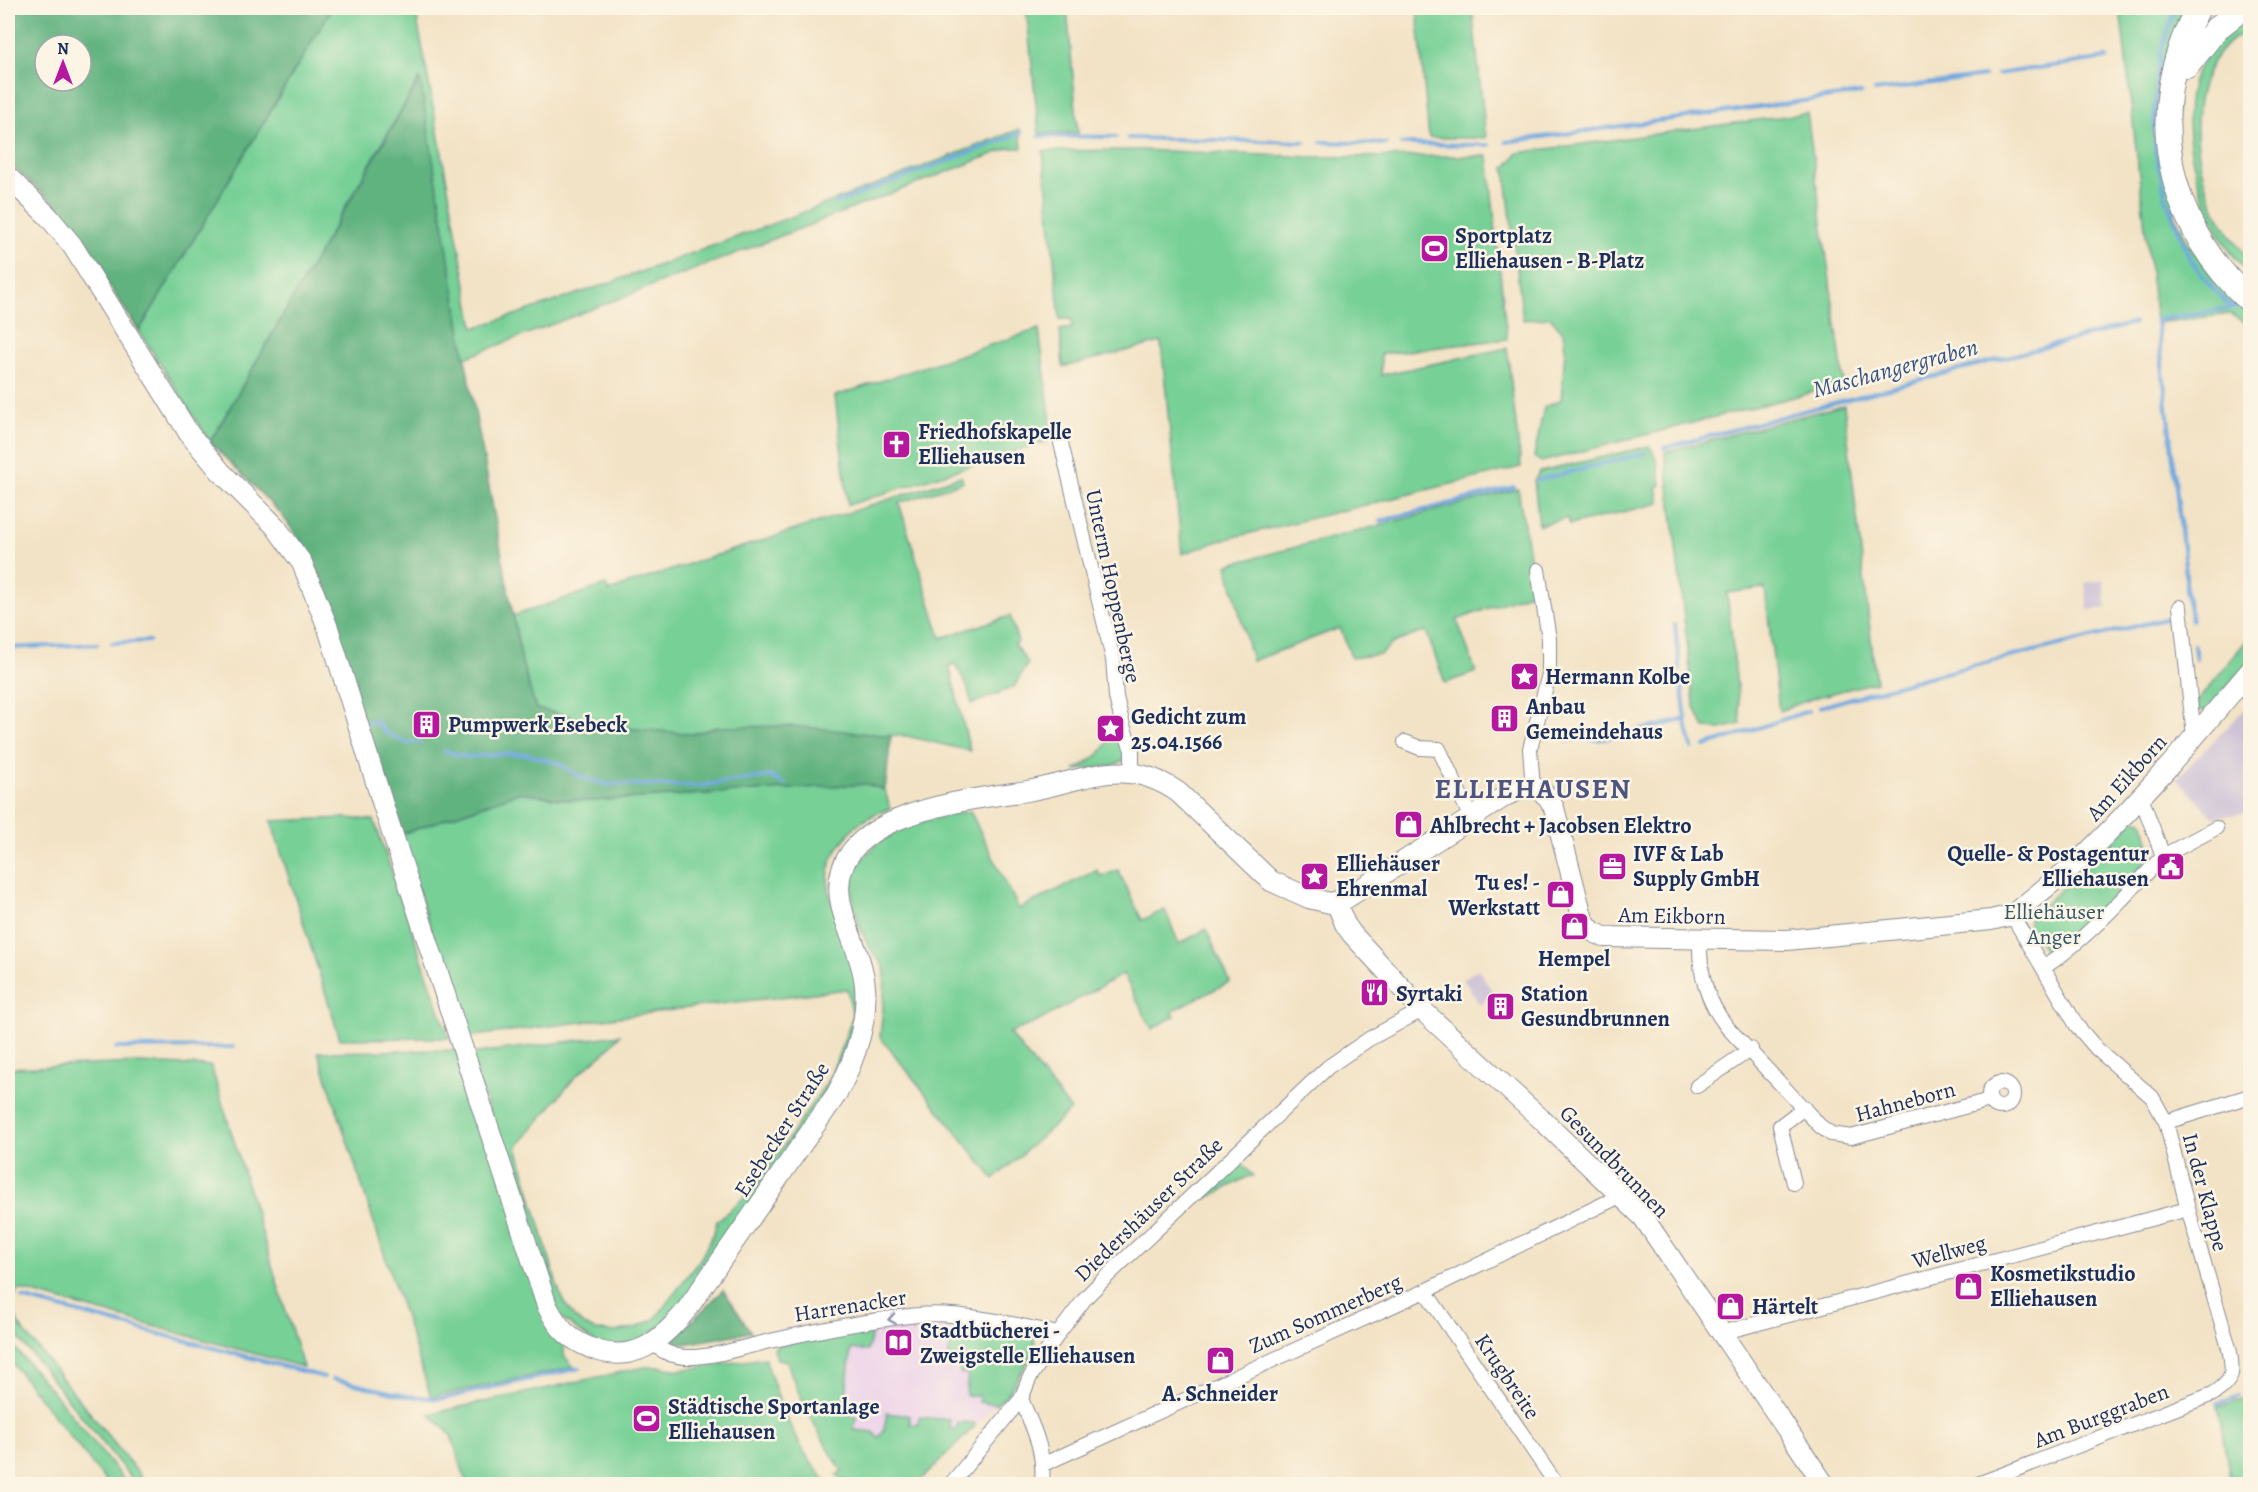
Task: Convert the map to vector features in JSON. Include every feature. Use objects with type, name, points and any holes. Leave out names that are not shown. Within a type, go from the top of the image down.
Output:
[{"type":"highway","points":[[2198,8],[2181,43],[2173,74],[2168,115],[2169,155],[2178,195],[2192,227],[2219,268],[2250,301]]},
{"type":"highway","points":[[2211,8],[2192,46],[2187,66],[2180,105],[2181,149],[2190,192],[2205,230],[2227,264],[2250,289]]},
{"type":"highway","points":[[2187,66],[2217,28],[2243,8]]},
{"type":"street","points":[[8,177],[48,216],[72,245],[190,435],[214,465],[275,526],[302,563],[328,628],[384,808],[547,1306],[558,1326],[568,1336],[604,1353],[632,1353],[653,1343]]},
{"type":"street","name":"Unterm Hoppenberge","points":[[1061,443],[1113,658],[1116,697],[1132,750],[1132,773]]},
{"type":"street","points":[[1132,773],[1155,778],[1179,793],[1271,881],[1309,898],[1336,902],[1345,899],[1507,795],[1522,789],[1533,788],[1530,749],[1549,674],[1549,639],[1538,570]]},
{"type":"street","points":[[2180,607],[2194,736]]},
{"type":"street","name":"Am Eikborn","points":[[1533,788],[1544,793],[1554,808],[1580,910],[1586,925],[1604,938],[1749,940],[1825,937],[1991,920],[2012,915],[2080,860],[2141,797],[2250,671]]},
{"type":"street","points":[[1405,742],[1420,748],[1439,749],[1471,818]]},
{"type":"street","name":"Esebecker Straße","points":[[653,1343],[669,1331],[685,1312],[829,1106],[850,1065],[864,1013],[865,985],[862,968],[841,905],[840,890],[844,866],[856,846],[882,827],[913,813],[939,806],[1032,790],[1080,777],[1107,773],[1132,773]]},
{"type":"street","points":[[2141,797],[2163,856]]},
{"type":"street","points":[[2043,968],[2058,958],[2129,892],[2163,856],[2216,828]]},
{"type":"street","name":"Gesundbrunnen","points":[[1336,902],[1352,934],[1422,1010],[1643,1217],[1824,1485]]},
{"type":"street","name":"In der Klappe","points":[[2012,915],[2077,1026],[2097,1049],[2152,1097],[2166,1122],[2188,1209],[2229,1348],[2232,1376]]},
{"type":"street","name":"Hahneborn","points":[[1700,939],[1700,964],[1707,994],[1720,1018],[1825,1130],[1844,1137],[1990,1100]]},
{"type":"street","name":"Diedershäuser Straße","points":[[951,1485],[1021,1399],[1029,1379],[1058,1334],[1102,1280],[1328,1067],[1369,1039],[1422,1010]]},
{"type":"street","points":[[1697,1086],[1751,1049]]},
{"type":"street","name":"In der Klappe","points":[[2166,1122],[2250,1096]]},
{"type":"street","points":[[1794,1183],[1780,1126],[1804,1108]]},
{"type":"street","name":"Zum Sommerberg","points":[[1044,1464],[1425,1291],[1622,1195]]},
{"type":"street","name":"Wellweg","points":[[1721,1333],[2188,1209]]},
{"type":"street","name":"Krugbreite","points":[[1425,1291],[1556,1485]]},
{"type":"street","name":"Harrenacker","points":[[653,1343],[658,1349],[670,1354],[686,1357],[707,1355],[815,1331],[920,1315],[950,1315],[1058,1334]]},
{"type":"street","name":"Am Burggraben","points":[[1978,1485],[2213,1394],[2225,1387],[2232,1376]]},
{"type":"street","points":[[1021,1399],[1041,1448],[1044,1464],[1042,1485]]},
{"type":"shaded area","points":[[2103,580],[2107,608],[2088,610],[2085,583]]},
{"type":"shaded area","points":[[2250,704],[2250,813],[2213,817],[2177,778]]},
{"type":"shaded area","points":[[1478,969],[1493,992],[1480,1005],[1463,979]]},
{"type":"shaded area","points":[[920,1320],[960,1322],[953,1329],[948,1360],[962,1361],[979,1396],[979,1402],[996,1404],[917,1484],[849,1484],[837,1475],[842,1471],[809,1414],[794,1383],[787,1361],[777,1359],[774,1349],[780,1343]]},
{"type":"green space","points":[[8,8],[332,8],[139,331],[56,205],[8,162]]},
{"type":"green space","points":[[332,8],[415,8],[474,328],[680,258],[1020,129],[1022,148],[1009,148],[465,358],[419,79],[210,442],[139,331]]},
{"type":"green space","points":[[1026,8],[1067,8],[1078,133],[1039,133]]},
{"type":"green space","points":[[1417,8],[1472,8],[1486,138],[1429,138]]},
{"type":"green space","points":[[2120,8],[2186,8],[2178,25],[2175,215],[2189,245],[2220,286],[2250,313],[2250,325],[2230,314],[2156,323]]},
{"type":"green space","points":[[2250,12],[2250,29],[2228,43],[2213,62],[2203,85],[2198,110],[2197,137],[2200,163],[2207,188],[2222,222],[2249,260],[2250,274],[2234,256],[2207,208],[2191,151],[2188,123],[2190,96],[2196,73],[2228,28]]},
{"type":"green space","points":[[420,79],[465,358],[522,663],[536,709],[626,728],[692,734],[717,727],[794,726],[891,736],[885,790],[866,784],[589,801],[559,799],[521,792],[399,835],[349,683],[327,591],[306,549],[282,515],[210,442]]},
{"type":"green space","points":[[1807,113],[1844,384],[1541,462],[1534,457],[1544,407],[1561,400],[1565,350],[1563,332],[1551,318],[1523,320],[1505,168],[1518,153]]},
{"type":"green space","points":[[1141,150],[1311,157],[1488,156],[1507,339],[1381,354],[1381,375],[1507,348],[1521,467],[1222,540],[1182,554],[1161,342],[1063,367],[1060,330],[1072,328],[1071,319],[1060,319],[1043,151]]},
{"type":"green space","points":[[1039,329],[1053,439],[848,505],[835,396]]},
{"type":"green space","points":[[1844,405],[1876,682],[1817,697],[1779,711],[1765,588],[1727,593],[1741,724],[1721,729],[1705,728],[1694,703],[1665,452]]},
{"type":"green space","points":[[1649,446],[1659,470],[1661,485],[1657,487],[1660,503],[1569,525],[1567,518],[1539,525],[1534,480],[1540,472]]},
{"type":"green space","points":[[961,476],[963,482],[899,503],[941,638],[1010,616],[1018,642],[1014,644],[1028,663],[1014,687],[972,704],[967,686],[955,664],[949,666],[970,751],[907,736],[717,727],[692,734],[626,728],[536,709],[522,663],[513,616],[606,585],[609,592]]},
{"type":"green space","points":[[1518,489],[1535,591],[1457,620],[1476,672],[1445,683],[1426,631],[1393,643],[1381,654],[1352,658],[1340,628],[1252,661],[1227,565]]},
{"type":"green space","points":[[2250,636],[2250,661],[2207,711],[2197,710],[2196,703]]},
{"type":"green space","points":[[1116,727],[1120,729],[1128,753],[1123,761],[1111,766],[1075,770],[1104,749],[1109,730]]},
{"type":"green space","points":[[866,784],[885,790],[890,809],[877,813],[855,826],[839,846],[831,861],[828,878],[830,896],[860,987],[859,1006],[845,1065],[679,1311],[638,1344],[600,1346],[559,1317],[470,1054],[620,1035],[605,1052],[576,1076],[517,1147],[562,1299],[574,1317],[584,1325],[597,1331],[614,1332],[636,1328],[655,1319],[701,1258],[717,1221],[754,1189],[830,1078],[853,1016],[847,989],[467,1037],[399,835],[521,792],[559,799],[589,801]]},
{"type":"green space","points":[[970,811],[1019,909],[1097,870],[1101,877],[1118,870],[1142,920],[1165,910],[1179,944],[1206,929],[1230,982],[1172,1011],[1175,1016],[1152,1029],[1123,974],[1037,1022],[1009,1033],[1071,1110],[994,1179],[880,1037],[885,973],[882,963],[871,950],[862,932],[852,891],[854,875],[862,860],[873,847],[887,837],[920,823]]},
{"type":"green space","points":[[346,818],[374,820],[449,1038],[340,1039],[271,821]]},
{"type":"green space","name":"Elliehäuser Anger","points":[[2134,819],[2143,821],[2150,844],[2150,852],[2145,861],[2123,889],[2091,920],[2055,954],[2048,954],[2029,927],[2028,919],[2101,853]]},
{"type":"green space","points":[[458,1050],[564,1340],[564,1356],[574,1367],[431,1397],[318,1052]]},
{"type":"green space","points":[[138,1063],[211,1066],[303,1367],[18,1289],[15,1297],[8,1296],[8,1068]]},
{"type":"green space","points":[[1240,1162],[1253,1176],[1206,1199],[1199,1200]]},
{"type":"green space","points":[[723,1290],[751,1332],[685,1344],[672,1341]]},
{"type":"green space","points":[[8,1306],[13,1308],[19,1325],[147,1484],[136,1484],[8,1325]]},
{"type":"green space","points":[[960,1322],[989,1330],[990,1328],[1029,1335],[1034,1339],[1036,1349],[1007,1395],[996,1404],[979,1402],[979,1396],[966,1395],[968,1374],[960,1373],[961,1361],[948,1360],[953,1329]]},
{"type":"green space","points":[[869,1327],[871,1337],[868,1351],[851,1349],[844,1414],[856,1416],[854,1430],[873,1432],[878,1438],[884,1430],[887,1413],[910,1416],[910,1424],[918,1425],[919,1417],[950,1420],[950,1428],[957,1429],[958,1422],[974,1423],[975,1426],[917,1484],[849,1484],[837,1475],[842,1471],[811,1417],[787,1361],[777,1359],[774,1349],[776,1346]]},
{"type":"green space","points":[[8,1340],[127,1484],[108,1484],[8,1358]]},
{"type":"green space","name":"Städtische Sportanlage Elliehausen","points":[[765,1358],[776,1392],[798,1441],[817,1471],[829,1484],[467,1484],[451,1435],[429,1414],[644,1367],[679,1370]]},
{"type":"green space","points":[[2250,1398],[2250,1484],[2231,1484],[2218,1407]]},
{"type":"waterway","points":[[2175,8],[2160,54],[2154,112],[2155,148],[2166,199],[2190,259],[2214,290],[2233,308]]},
{"type":"waterway","points":[[1997,74],[2107,58]]},
{"type":"waterway","points":[[1875,91],[1984,76]]},
{"type":"waterway","points":[[1506,142],[1861,93]]},
{"type":"waterway","points":[[836,203],[1021,133]]},
{"type":"waterway","points":[[1039,136],[1116,137]]},
{"type":"waterway","points":[[1128,138],[1305,142]]},
{"type":"waterway","points":[[1321,142],[1386,144]]},
{"type":"waterway","points":[[1401,144],[1489,145]]},
{"type":"waterway","points":[[2192,620],[2186,592],[2186,574],[2157,320],[2237,307]]},
{"type":"waterway","name":"Maschangergraben","points":[[1664,448],[2135,323]]},
{"type":"waterway","name":"Maschangergraben","points":[[1538,480],[1646,453]]},
{"type":"waterway","name":"Maschangergraben","points":[[1381,521],[1514,487]]},
{"type":"waterway","points":[[1820,707],[1924,678],[2173,617]]},
{"type":"waterway","points":[[1675,625],[1680,669]]},
{"type":"waterway","points":[[112,643],[149,641]]},
{"type":"waterway","points":[[2247,646],[2250,641]]},
{"type":"waterway","points":[[8,648],[97,644]]},
{"type":"waterway","points":[[2194,645],[2196,659]]},
{"type":"waterway","points":[[1681,681],[1686,719]]},
{"type":"waterway","points":[[1705,746],[1808,711]]},
{"type":"waterway","points":[[1566,741],[1580,738],[1598,740],[1683,720]]},
{"type":"waterway","points":[[1685,720],[1692,748]]},
{"type":"waterway","points":[[367,723],[376,721],[386,733],[407,743],[421,742]]},
{"type":"waterway","points":[[444,751],[467,757],[526,754],[558,763],[579,776],[606,784],[698,786],[770,776],[784,784]]},
{"type":"waterway","points":[[116,1048],[233,1047]]},
{"type":"waterway","points":[[22,1298],[324,1377]]},
{"type":"waterway","points":[[333,1379],[407,1396],[440,1399],[580,1368]]},
{"type":"waterway","points":[[2218,1404],[2239,1396]]},
{"type":"waterway","points":[[959,1484],[988,1450]]},
{"type":"place","name":"Sportplatz Elliehausen - B-Platz","points":[[1434,248]]},
{"type":"place","name":"Friedhofskapelle Elliehausen","points":[[897,444]]},
{"type":"place","name":"Hermann Kolbe","points":[[1524,676]]},
{"type":"place","name":"Anbau Gemeindehaus","points":[[1505,719]]},
{"type":"place","name":"Pumpwerk Esebeck","points":[[427,724]]},
{"type":"place","name":"Gedicht zum 25.04.1566","points":[[1110,729]]},
{"type":"place","name":"Ahlbrecht + Jacobsen Elektro","points":[[1409,825]]},
{"type":"place","name":"IVF & Lab Supply GmbH","points":[[1612,866]]},
{"type":"place","name":"Quelle- & Postagentur Elliehausen","points":[[2170,866]]},
{"type":"place","name":"Elliehäuser Ehrenmal","points":[[1315,876]]},
{"type":"place","name":"Tu es! - Werkstatt","points":[[1561,895]]},
{"type":"place","name":"Hempel","points":[[1574,926]]},
{"type":"place","name":"Syrtaki","points":[[1375,993]]},
{"type":"place","name":"Station Gesundbrunnen","points":[[1500,1006]]},
{"type":"place","name":"Kosmetikstudio Elliehausen","points":[[1969,1286]]},
{"type":"place","name":"Härtelt","points":[[1731,1306]]},
{"type":"place","name":"Stadtbücherei - Zweigstelle Elliehausen","points":[[899,1343]]},
{"type":"place","name":"A. Schneider","points":[[1220,1361]]},
{"type":"place","name":"Städtische Sportanlage Elliehausen","points":[[647,1419]]},
{"type":"district","name":"ELLIEHAUSEN","points":[[1533,788]]}]
